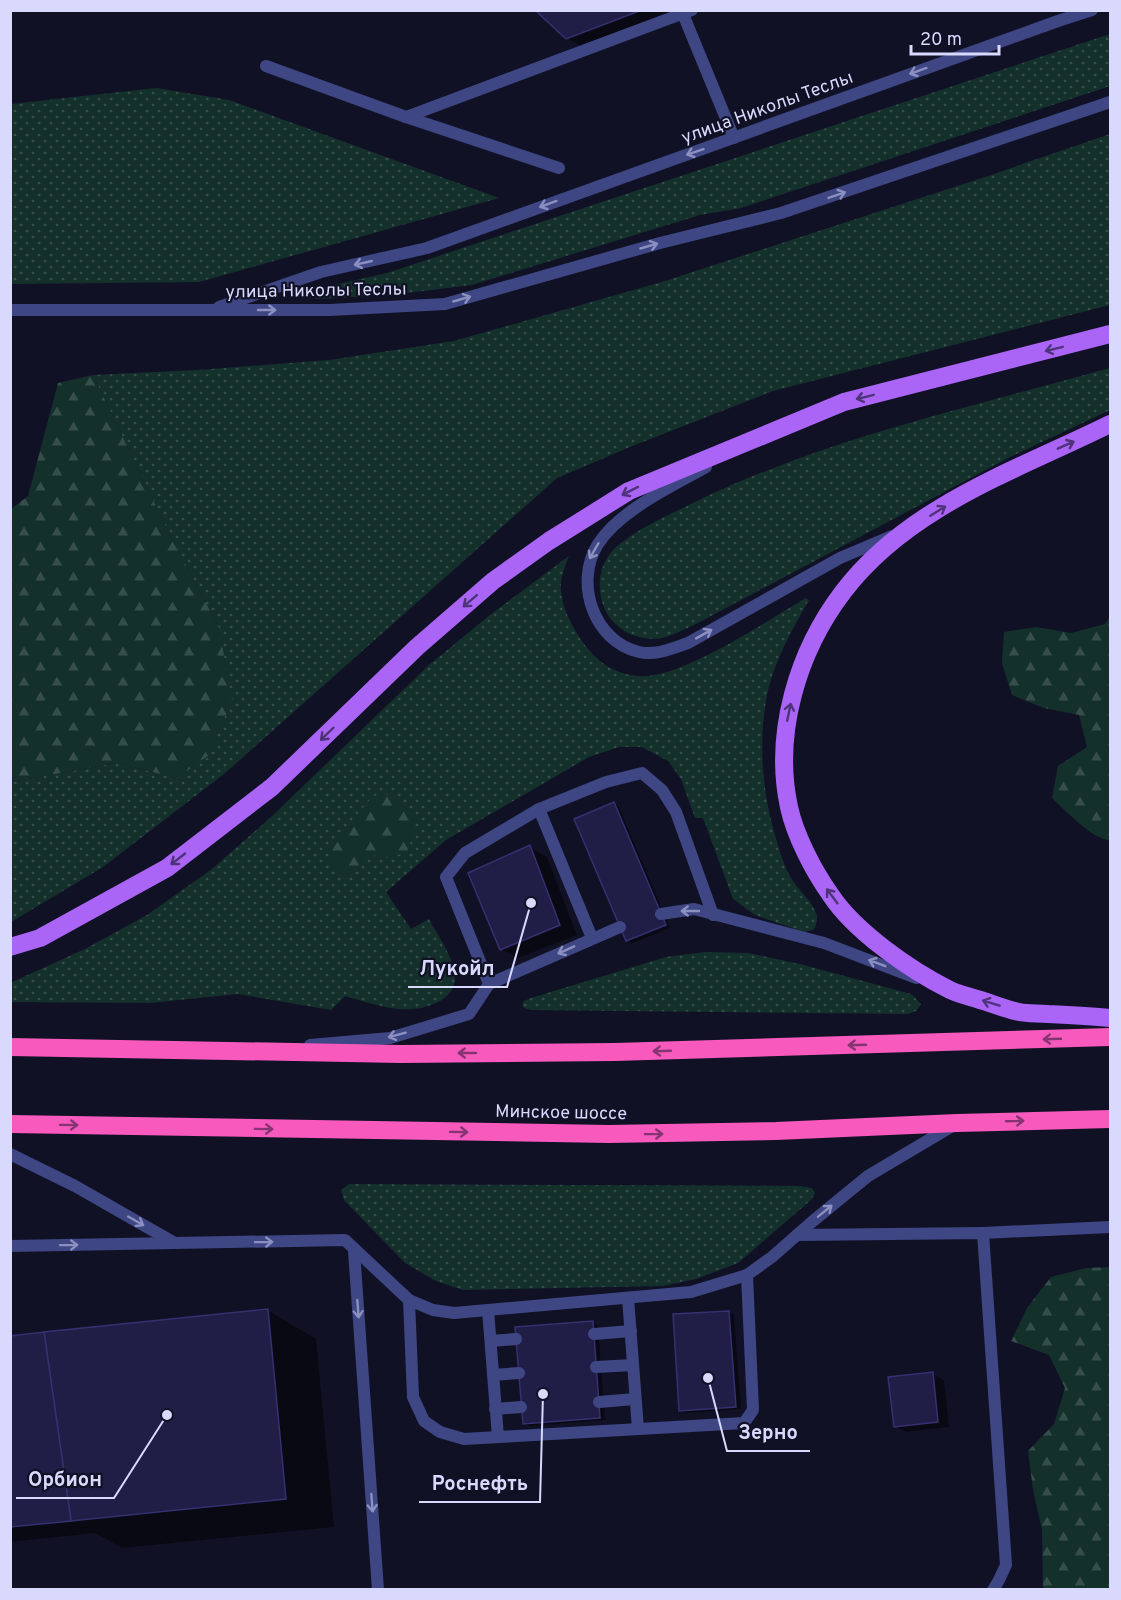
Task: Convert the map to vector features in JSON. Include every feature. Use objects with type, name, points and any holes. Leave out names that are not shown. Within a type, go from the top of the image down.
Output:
[{"type":"highway","points":[[10,1047],[232,1052],[615,1053],[1110,1037]]},
{"type":"highway","name":"Минское шоссе","points":[[10,1124],[609,1134],[776,1131],[1110,1119]]},
{"type":"main road","points":[[10,947],[40,938],[167,868],[272,787],[417,647],[493,581],[549,541],[629,491],[844,402],[1110,334]]},
{"type":"main road","points":[[1110,424],[960,497],[907,530],[872,561],[843,592],[815,637],[796,680],[786,726],[785,768],[789,807],[806,852],[830,896],[864,932],[903,962],[951,991],[1020,1012],[1110,1018]]},
{"type":"street","name":"улица Николы Теслы","points":[[209,310],[321,272],[427,248],[1092,10]]},
{"type":"street","points":[[406,117],[687,12],[734,138]]},
{"type":"street","points":[[266,66],[406,117],[559,168]]},
{"type":"street","name":"улица Николы Теслы","points":[[209,310],[330,310],[445,304],[660,243],[781,213],[1110,102]]},
{"type":"street","points":[[10,310],[209,310]]},
{"type":"street","points":[[761,435],[651,498],[620,520],[599,542],[589,560],[586,580],[591,607],[602,627],[618,643],[640,652],[662,652],[688,643],[840,558],[907,530]]},
{"type":"street","points":[[489,984],[446,877],[465,853],[539,809],[606,782],[642,773],[662,790],[676,812],[713,915]]},
{"type":"street","points":[[539,809],[592,938]]},
{"type":"street","points":[[661,914],[694,909],[824,943],[951,991]]},
{"type":"street","points":[[232,1052],[390,1038],[469,1014],[489,984],[620,927]]},
{"type":"street","points":[[10,1245],[345,1240],[354,1251],[409,1300],[433,1310],[453,1313],[691,1292],[747,1275],[772,1257],[868,1176],[957,1123]]},
{"type":"street","points":[[10,1154],[75,1186],[174,1243]]},
{"type":"street","points":[[797,1235],[983,1233],[1110,1227]]},
{"type":"street","points":[[983,1233],[1006,1565],[993,1590]]},
{"type":"street","points":[[354,1251],[378,1590]]},
{"type":"street","points":[[409,1300],[413,1397],[424,1421],[440,1432],[464,1439],[744,1423],[753,1410],[747,1275]]},
{"type":"street","points":[[628,1298],[638,1429]]},
{"type":"street","points":[[488,1310],[498,1437]]},
{"type":"street","points":[[594,1334],[631,1331]]},
{"type":"street","points":[[491,1341],[516,1339]]},
{"type":"street","points":[[596,1367],[633,1365]]},
{"type":"street","points":[[493,1375],[519,1373]]},
{"type":"street","points":[[599,1402],[636,1399]]},
{"type":"street","points":[[495,1409],[521,1407]]},
{"type":"green space","points":[[1110,34],[1110,86],[741,208],[700,215],[472,285],[390,295],[317,299],[310,297],[311,291],[316,289],[387,273]]},
{"type":"green space","points":[[156,88],[229,100],[499,198],[199,282],[11,284],[11,104]]},
{"type":"green space","points":[[1110,134],[1110,305],[773,391],[557,478],[224,774],[103,867],[11,922],[11,782],[116,763],[177,778],[219,628],[165,525],[93,375],[329,360],[454,341],[665,281]]},
{"type":"green space","points":[[1110,368],[1110,410],[1010,457],[675,634],[652,639],[632,635],[615,624],[604,607],[600,577],[611,552],[644,528],[695,502],[745,479],[847,442]]},
{"type":"green space","points":[[93,375],[165,525],[219,628],[232,700],[209,755],[177,778],[116,763],[11,782],[11,509],[28,496],[58,383]]},
{"type":"green space","points":[[569,556],[562,575],[561,590],[570,621],[593,655],[613,669],[629,675],[656,675],[677,669],[724,647],[806,598],[809,600],[789,636],[773,674],[766,701],[762,754],[765,790],[772,825],[789,874],[816,913],[817,920],[813,930],[804,932],[755,915],[733,899],[703,818],[695,818],[681,779],[668,761],[642,747],[619,747],[589,757],[446,840],[386,892],[411,929],[429,919],[445,948],[454,971],[455,983],[440,1001],[416,1009],[404,1009],[345,996],[331,1010],[238,994],[149,1003],[11,1002],[10,983],[85,949],[147,915],[212,869],[270,818],[429,665],[490,615]]},
{"type":"green space","points":[[1110,616],[1110,840],[1103,839],[1088,830],[1052,798],[1058,766],[1087,747],[1079,715],[1044,708],[1012,695],[1002,663],[1004,632],[1036,627],[1071,633],[1105,624]]},
{"type":"green space","points":[[390,794],[407,805],[415,817],[414,833],[407,852],[389,858],[371,855],[345,876],[332,866],[327,849],[373,796]]},
{"type":"green space","points":[[705,952],[748,953],[800,964],[911,994],[921,1004],[916,1011],[908,1014],[533,1010],[522,1006],[524,1001],[531,998],[666,957]]},
{"type":"green space","points":[[349,1184],[798,1186],[812,1188],[815,1193],[811,1200],[738,1263],[696,1279],[663,1286],[463,1290],[436,1281],[405,1263],[344,1200],[341,1190]]},
{"type":"green space","points":[[1110,1267],[1110,1589],[1043,1589],[1042,1530],[1033,1490],[1028,1451],[1054,1424],[1065,1388],[1049,1355],[1011,1341],[1027,1308],[1051,1277],[1086,1268]]},
{"type":"building","points":[[535,10],[642,10],[566,39]]},
{"type":"building","points":[[614,802],[666,925],[626,941],[574,819]]},
{"type":"building","points":[[530,845],[560,925],[500,950],[468,873]]},
{"type":"building","points":[[268,1309],[286,1499],[71,1521],[44,1332]]},
{"type":"building","points":[[729,1311],[736,1407],[679,1411],[673,1314]]},
{"type":"building","points":[[593,1321],[600,1418],[523,1424],[515,1327]]},
{"type":"building","points":[[44,1332],[71,1521],[10,1527],[10,1336]]},
{"type":"building","points":[[933,1372],[938,1422],[894,1427],[888,1377]]},
{"type":"place","name":"Лукойл","points":[[531,903]]},
{"type":"place","name":"Зерно","points":[[708,1378]]},
{"type":"place","name":"Роснефть","points":[[543,1394]]},
{"type":"place","name":"Орбион","points":[[167,1415]]}]
